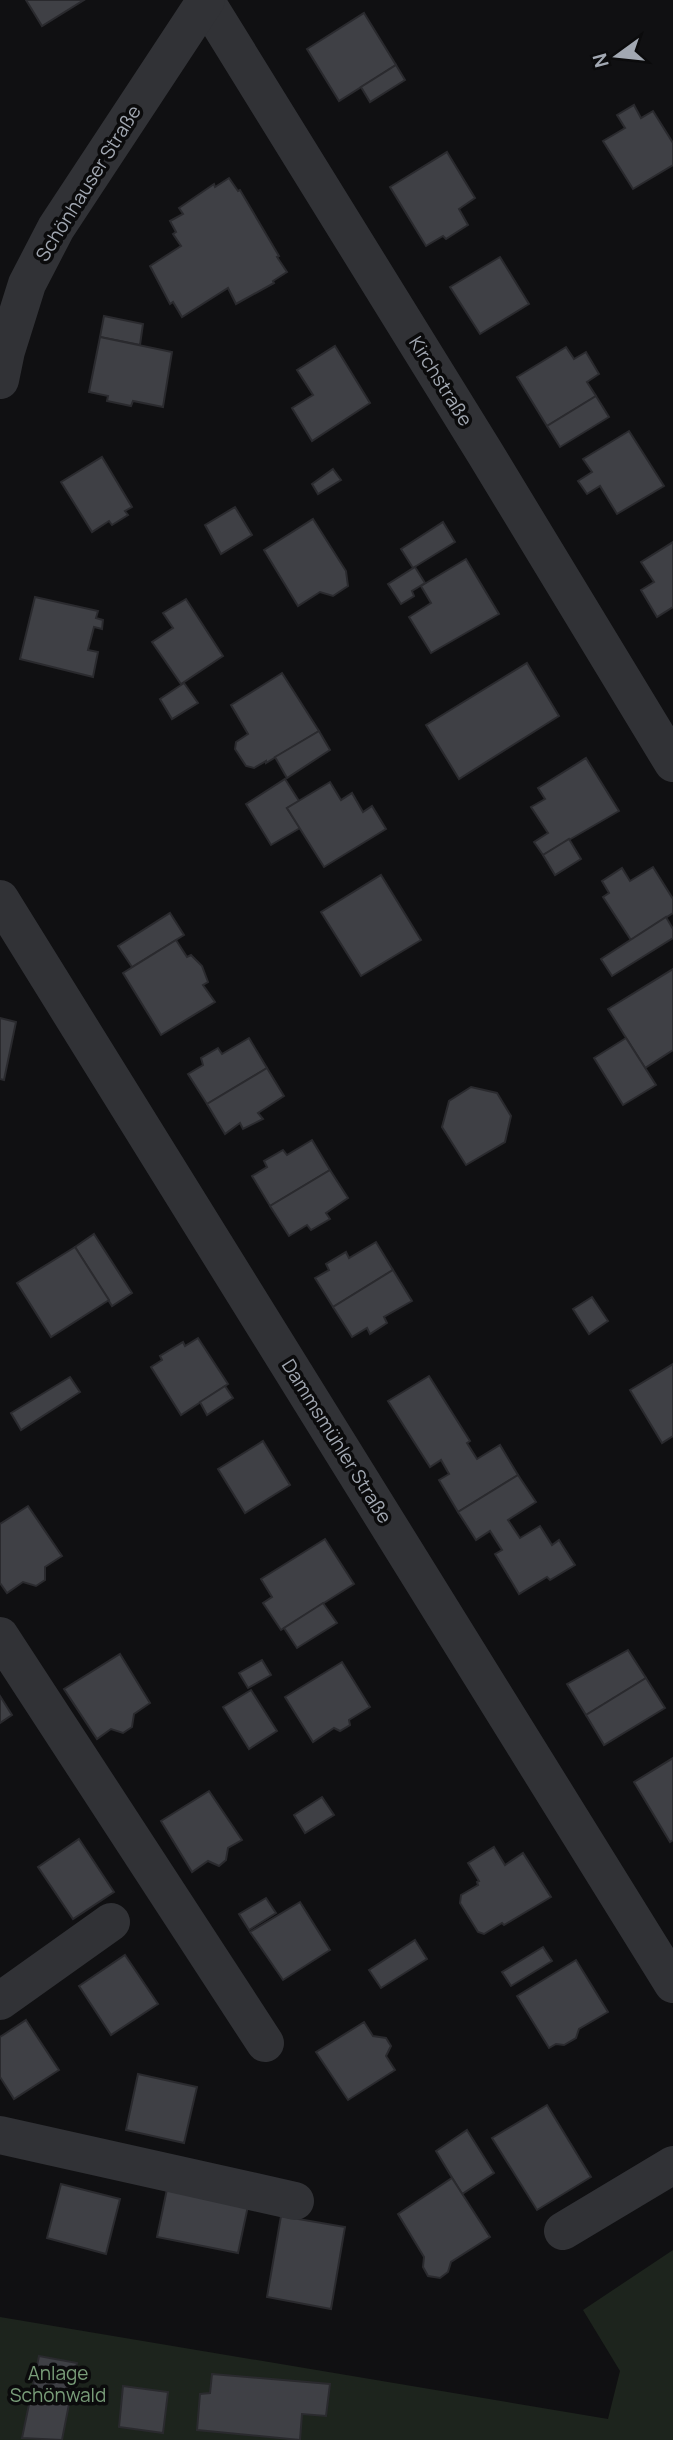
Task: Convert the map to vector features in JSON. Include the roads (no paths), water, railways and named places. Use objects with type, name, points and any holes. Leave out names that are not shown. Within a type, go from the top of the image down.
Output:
[{"type":"street","name":"Schönhauser Straße","points":[[0,380],[27,284],[56,228],[205,0]]},
{"type":"street","name":"Kirchstraße","points":[[205,0],[673,763]]},
{"type":"street","name":"Dammsmühler Straße","points":[[0,899],[673,1984]]},
{"type":"street","points":[[0,1636],[265,2043]]},
{"type":"street","points":[[0,2001],[111,1922]]},
{"type":"street","points":[[0,2135],[295,2201]]},
{"type":"street","points":[[563,2231],[673,2165]]},
{"type":"park label","name":"Anlage Schönwald","points":[[58,2384]]}]
